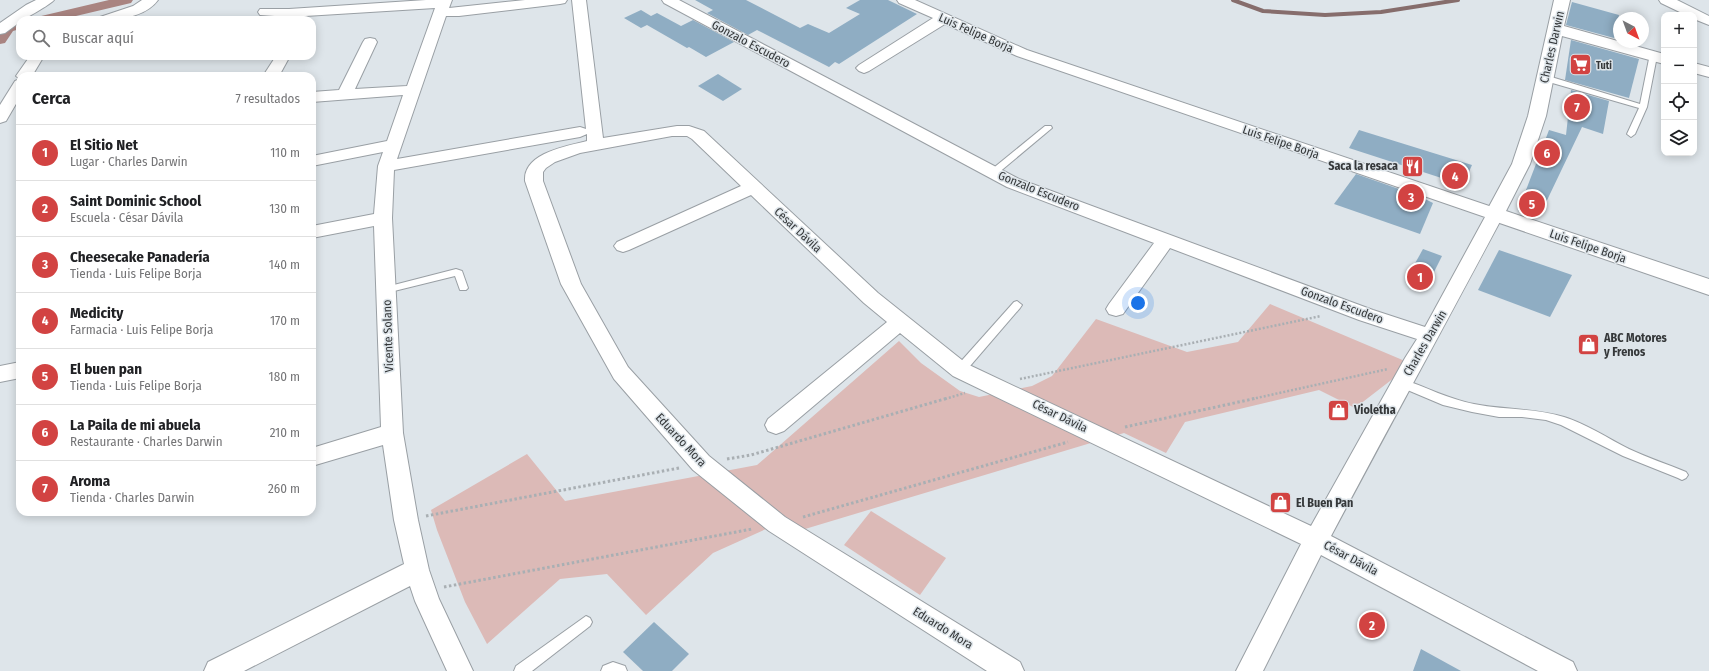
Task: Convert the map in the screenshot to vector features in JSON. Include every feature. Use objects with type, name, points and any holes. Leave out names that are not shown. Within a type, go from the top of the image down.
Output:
[{"type":"street","points":[[19,16],[47,0]]},
{"type":"street","points":[[117,16],[138,9],[151,0]]},
{"type":"street","points":[[266,12],[289,13],[443,5],[459,12],[560,0]]},
{"type":"street","points":[[386,166],[588,138],[579,0]]},
{"type":"street","name":"Gonzalo Escudero","points":[[669,0],[1013,183],[1366,315],[1430,336]]},
{"type":"street","name":"Luis Felipe Borja","points":[[904,0],[1022,54],[1709,287]]},
{"type":"street","name":"Charles Darwin","points":[[1249,671],[1316,540],[1412,364],[1430,336],[1521,164],[1537,116],[1562,0]]},
{"type":"street","points":[[1666,0],[1709,21]]},
{"type":"street","points":[[1680,7],[1697,0]]},
{"type":"street","name":"Vicente Solano","points":[[443,5],[386,166],[383,218],[392,433],[406,520],[427,601],[460,671]]},
{"type":"street","points":[[860,65],[938,15]]},
{"type":"street","points":[[0,30],[16,18]]},
{"type":"street","points":[[1556,29],[1659,58]]},
{"type":"street","points":[[345,94],[370,42]]},
{"type":"street","points":[[27,72],[34,60]]},
{"type":"street","points":[[273,72],[281,60]]},
{"type":"street","points":[[1697,69],[1709,72]]},
{"type":"street","points":[[316,97],[413,90]]},
{"type":"street","points":[[0,118],[16,91]]},
{"type":"street","name":"César Dávila","points":[[588,138],[685,130],[698,135],[871,298],[960,370],[993,384],[1316,540],[1564,671]]},
{"type":"street","name":"Eduardo Mora","points":[[588,138],[562,154],[546,161],[535,170],[533,175],[571,284],[621,373],[701,463],[777,524],[1011,671]]},
{"type":"street","points":[[316,160],[393,145]]},
{"type":"street","points":[[623,246],[753,187]]},
{"type":"street","points":[[316,231],[383,218]]},
{"type":"street","points":[[1116,309],[1166,240]]},
{"type":"street","points":[[776,424],[900,322]]},
{"type":"street","points":[[0,374],[16,371]]},
{"type":"street","points":[[316,456],[392,433]]},
{"type":"street","points":[[217,671],[421,581]]},
{"type":"lane","points":[[1631,134],[1643,107],[1659,58]]},
{"type":"lane","points":[[1545,78],[1643,107]]},
{"type":"lane","points":[[994,172],[1048,128]]},
{"type":"lane","points":[[386,290],[456,272],[459,273],[463,288]]},
{"type":"lane","points":[[960,370],[1017,305]]},
{"type":"lane","points":[[1402,383],[1446,402],[1499,413],[1522,413],[1546,416],[1564,421],[1627,453],[1682,475]]},
{"type":"lane","points":[[520,671],[586,622]]},
{"type":"lane","points":[[608,671],[613,668],[620,671]]},
{"type":"path","points":[[406,520],[751,454],[993,384],[1322,316]]},
{"type":"path","points":[[421,581],[777,524],[1096,434],[1412,364]]},
{"type":"shaded area","points":[[1270,304],[1412,364],[1355,408],[1319,390],[1185,422],[1166,453],[1124,433],[805,529],[777,524],[713,553],[646,615],[607,574],[560,579],[487,644],[465,602],[437,530],[431,510],[527,454],[565,501],[757,465],[899,341],[921,363],[960,391],[979,397],[1032,386],[1052,376],[1096,319],[1187,352],[1238,342]]},
{"type":"shaded area","points":[[871,511],[946,558],[920,595],[844,545]]},
{"type":"building","points":[[695,0],[746,0],[800,28],[808,24],[829,33],[860,14],[846,8],[860,0],[888,0],[917,14],[839,64],[835,62],[829,67],[757,30],[748,35],[707,13],[713,10]]},
{"type":"building","points":[[1572,2],[1613,13],[1613,38],[1566,25]]},
{"type":"building","points":[[641,10],[651,16],[657,13],[681,26],[693,20],[734,42],[706,57],[647,25],[641,28],[624,18]]},
{"type":"building","points":[[1571,40],[1639,59],[1629,98],[1565,80]]},
{"type":"building","points":[[718,74],[742,89],[723,101],[698,86]]},
{"type":"building","points":[[1571,90],[1609,101],[1603,134],[1582,127],[1539,217],[1518,211],[1549,130],[1566,135]]},
{"type":"building","points":[[1359,130],[1472,165],[1463,185],[1349,148]]},
{"type":"building","points":[[1356,174],[1419,196],[1433,203],[1420,234],[1334,204]]},
{"type":"building","points":[[1423,249],[1442,256],[1428,284],[1408,276]]},
{"type":"building","points":[[1499,250],[1572,275],[1550,317],[1478,290]]},
{"type":"building","points":[[654,622],[689,654],[672,671],[643,671],[623,652]]},
{"type":"building","points":[[1421,649],[1461,671],[1413,671]]},
{"type":"waterway","points":[[59,16],[126,0]]},
{"type":"waterway","points":[[1233,0],[1263,11],[1325,15],[1381,12],[1458,0]]},
{"type":"waterway","points":[[0,40],[8,28],[16,26]]},
{"type":"place","name":"Tuti","points":[[1580,65]]},
{"type":"place","name":"Aroma","points":[[1577,107]]},
{"type":"place","name":"La Paila de mi abuela","points":[[1547,153]]},
{"type":"place","name":"Saca la resaca","points":[[1413,166]]},
{"type":"place","name":"Medicity","points":[[1455,176]]},
{"type":"place","name":"Cheesecake Panadería","points":[[1411,197]]},
{"type":"place","name":"El buen pan","points":[[1532,204]]},
{"type":"place","name":"El Sitio Net","points":[[1420,277]]},
{"type":"place","name":"ABC Motores y Frenos","points":[[1588,345]]},
{"type":"place","name":"Violetha","points":[[1338,410]]},
{"type":"place","name":"El Buen Pan","points":[[1280,503]]},
{"type":"place","name":"Saint Dominic School","points":[[1372,625]]}]
